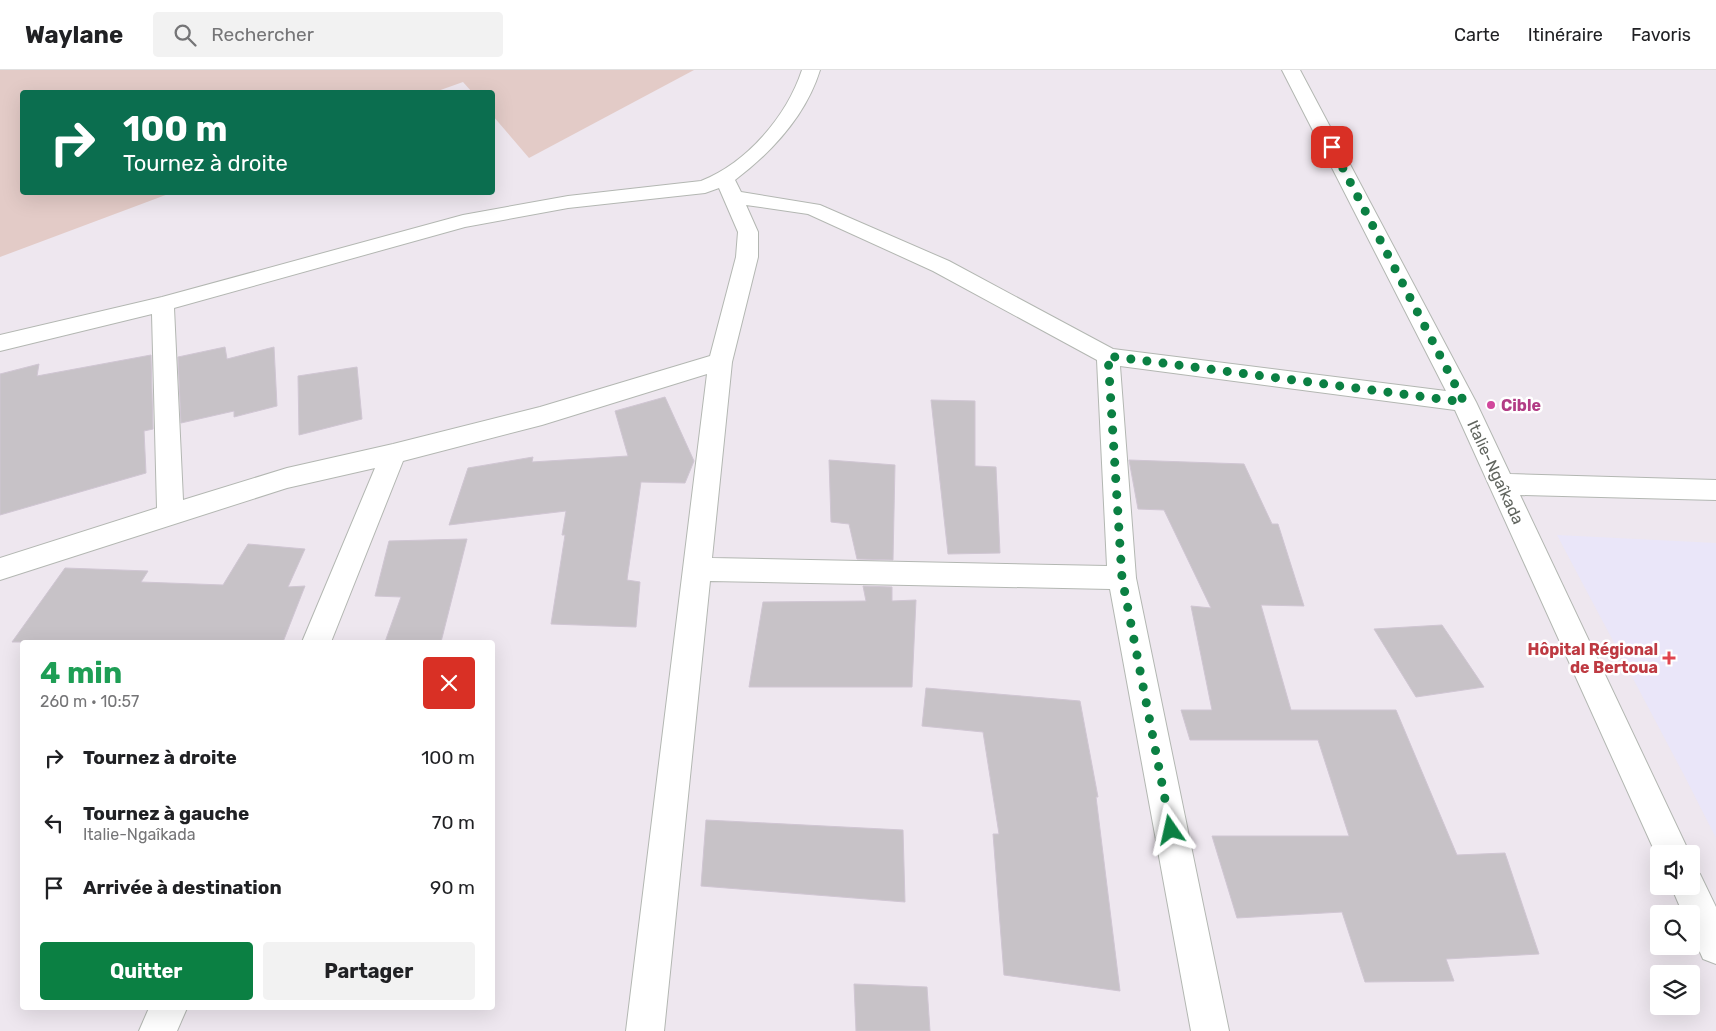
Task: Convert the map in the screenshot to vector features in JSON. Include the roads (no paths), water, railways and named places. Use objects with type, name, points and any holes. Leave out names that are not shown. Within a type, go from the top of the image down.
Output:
[{"type":"street","points":[[729,188],[739,169],[778,130],[808,85],[811,70]]},
{"type":"street","name":"Italie-Ngaîkada","points":[[1291,70],[1464,402],[1669,845]]},
{"type":"street","points":[[0,343],[163,304],[463,221],[568,202],[704,187],[729,188],[813,210],[941,266],[1108,356],[1464,402]]},
{"type":"street","points":[[645,1031],[720,362],[747,257],[748,232],[729,188]]},
{"type":"street","points":[[163,304],[170,514]]},
{"type":"street","points":[[1108,356],[1122,578],[1210,1031]]},
{"type":"street","points":[[0,568],[73,547],[170,514],[287,478],[393,454],[542,416],[685,371],[720,362]]},
{"type":"street","points":[[319,640],[393,454]]},
{"type":"street","points":[[1501,484],[1716,490]]},
{"type":"street","points":[[696,569],[1122,578]]},
{"type":"street","points":[[1692,895],[1716,946]]},
{"type":"street","points":[[158,1031],[167,1010]]},
{"type":"place","name":"Cible","points":[[1491,405]]},
{"type":"place","name":"Hôpital Régional de Bertoua","points":[[1669,658]]}]
